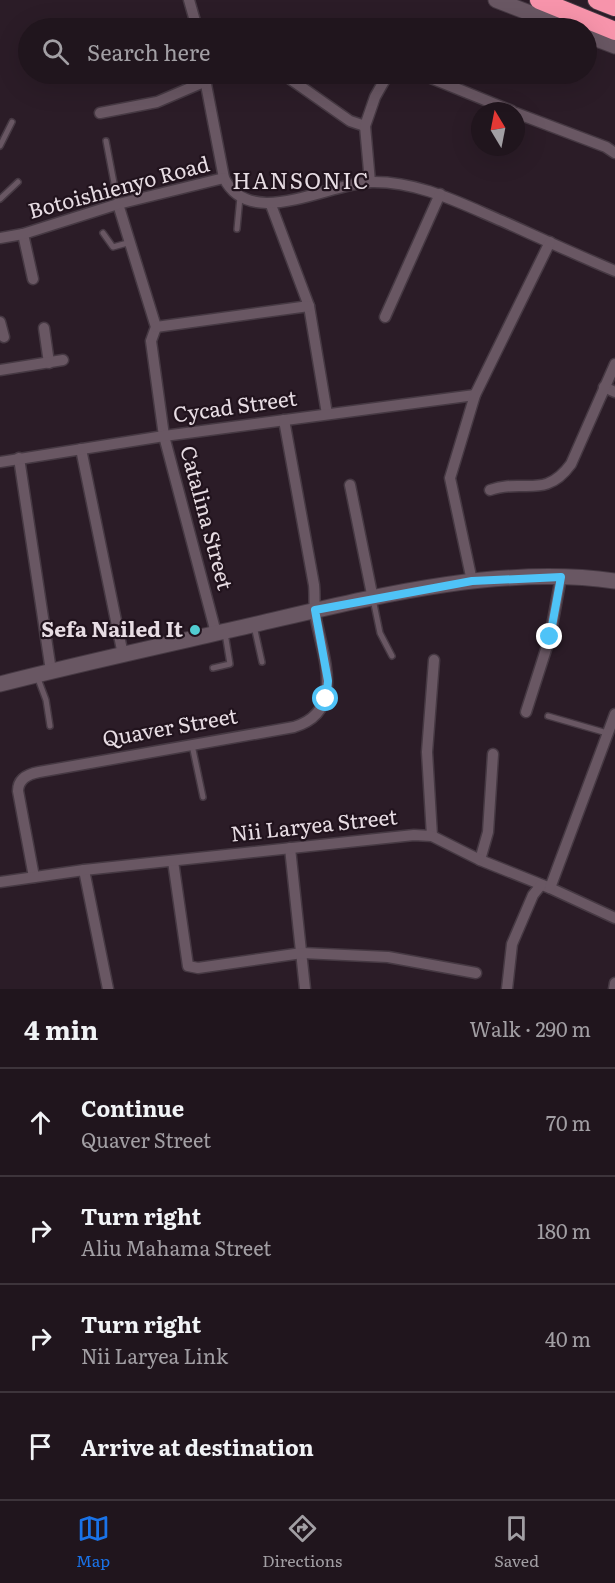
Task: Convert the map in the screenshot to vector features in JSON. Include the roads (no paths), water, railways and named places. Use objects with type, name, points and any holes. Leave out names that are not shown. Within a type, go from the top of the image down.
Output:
[{"type":"highway","points":[[539,0],[583,18]]},
{"type":"highway","points":[[558,0],[615,20]]},
{"type":"highway","points":[[597,0],[615,7]]},
{"type":"highway","points":[[597,24],[615,31]]},
{"type":"street","points":[[189,0],[194,18]]},
{"type":"street","points":[[496,0],[534,18]]},
{"type":"street","points":[[597,39],[615,46]]},
{"type":"street","points":[[100,113],[157,102],[192,84]]},
{"type":"street","points":[[205,84],[224,178]]},
{"type":"street","points":[[298,84],[350,121],[365,126]]},
{"type":"street","points":[[370,182],[365,126],[375,97],[382,84]]},
{"type":"street","points":[[446,84],[490,102]]},
{"type":"street","points":[[525,116],[606,147],[615,153]]},
{"type":"street","name":"Botoishienyo Road","points":[[0,238],[23,234],[118,204],[224,178],[230,190],[240,197]]},
{"type":"street","points":[[240,197],[272,205],[370,182],[408,186],[440,194],[615,271]]},
{"type":"street","points":[[385,316],[440,194]]},
{"type":"street","name":"Catalina Street","points":[[118,204],[156,327],[151,341],[164,436],[220,632]]},
{"type":"street","points":[[272,205],[309,306],[327,414]]},
{"type":"street","points":[[23,234],[33,279]]},
{"type":"street","points":[[472,581],[450,478],[475,395],[550,242]]},
{"type":"street","points":[[156,327],[309,306]]},
{"type":"street","points":[[0,322],[4,338]]},
{"type":"street","points":[[44,328],[50,363]]},
{"type":"street","points":[[0,370],[63,360]]},
{"type":"street","points":[[490,490],[503,486],[536,486],[560,479],[571,464],[615,364]]},
{"type":"street","points":[[604,387],[615,392]]},
{"type":"street","name":"Cycad Street","points":[[0,462],[164,436],[475,395]]},
{"type":"street","name":"Quaver Street","points":[[34,877],[18,791],[19,782],[24,778],[39,772],[294,727],[317,714],[326,699],[328,681],[315,610],[314,585],[284,420]]},
{"type":"street","points":[[81,449],[123,655]]},
{"type":"street","points":[[19,458],[44,672]]},
{"type":"street","points":[[350,485],[373,599]]},
{"type":"street","points":[[526,712],[550,637],[561,577]]},
{"type":"street","points":[[0,684],[315,610],[472,581],[561,577],[615,581]]},
{"type":"street","points":[[432,836],[427,752],[434,660]]},
{"type":"street","points":[[507,989],[512,944],[533,895],[546,886],[615,714]]},
{"type":"street","points":[[480,860],[488,832],[493,754]]},
{"type":"street","name":"Nii Laryea Street","points":[[0,882],[84,870],[290,848],[414,835],[432,836],[480,860],[546,886],[615,918]]},
{"type":"street","points":[[290,848],[305,989]]},
{"type":"street","points":[[173,861],[188,966],[198,968],[302,952],[388,957],[476,973]]},
{"type":"street","points":[[84,870],[108,989]]},
{"type":"street","points":[[614,989],[615,983]]},
{"type":"lane","points":[[0,146],[12,122]]},
{"type":"lane","points":[[106,141],[118,204]]},
{"type":"lane","points":[[0,199],[18,182]]},
{"type":"lane","points":[[237,229],[240,197]]},
{"type":"lane","points":[[103,233],[113,247],[131,242]]},
{"type":"lane","points":[[373,599],[380,633],[392,656]]},
{"type":"lane","points":[[253,625],[262,662]]},
{"type":"lane","points":[[213,668],[230,664],[220,632]]},
{"type":"lane","points":[[44,672],[50,726]]},
{"type":"lane","points":[[548,716],[607,734]]},
{"type":"lane","points":[[192,744],[203,797]]},
{"type":"place","name":"Sefa Nailed It","points":[[195,630]]},
{"type":"district","name":"HANSONIC","points":[[301,181]]}]
